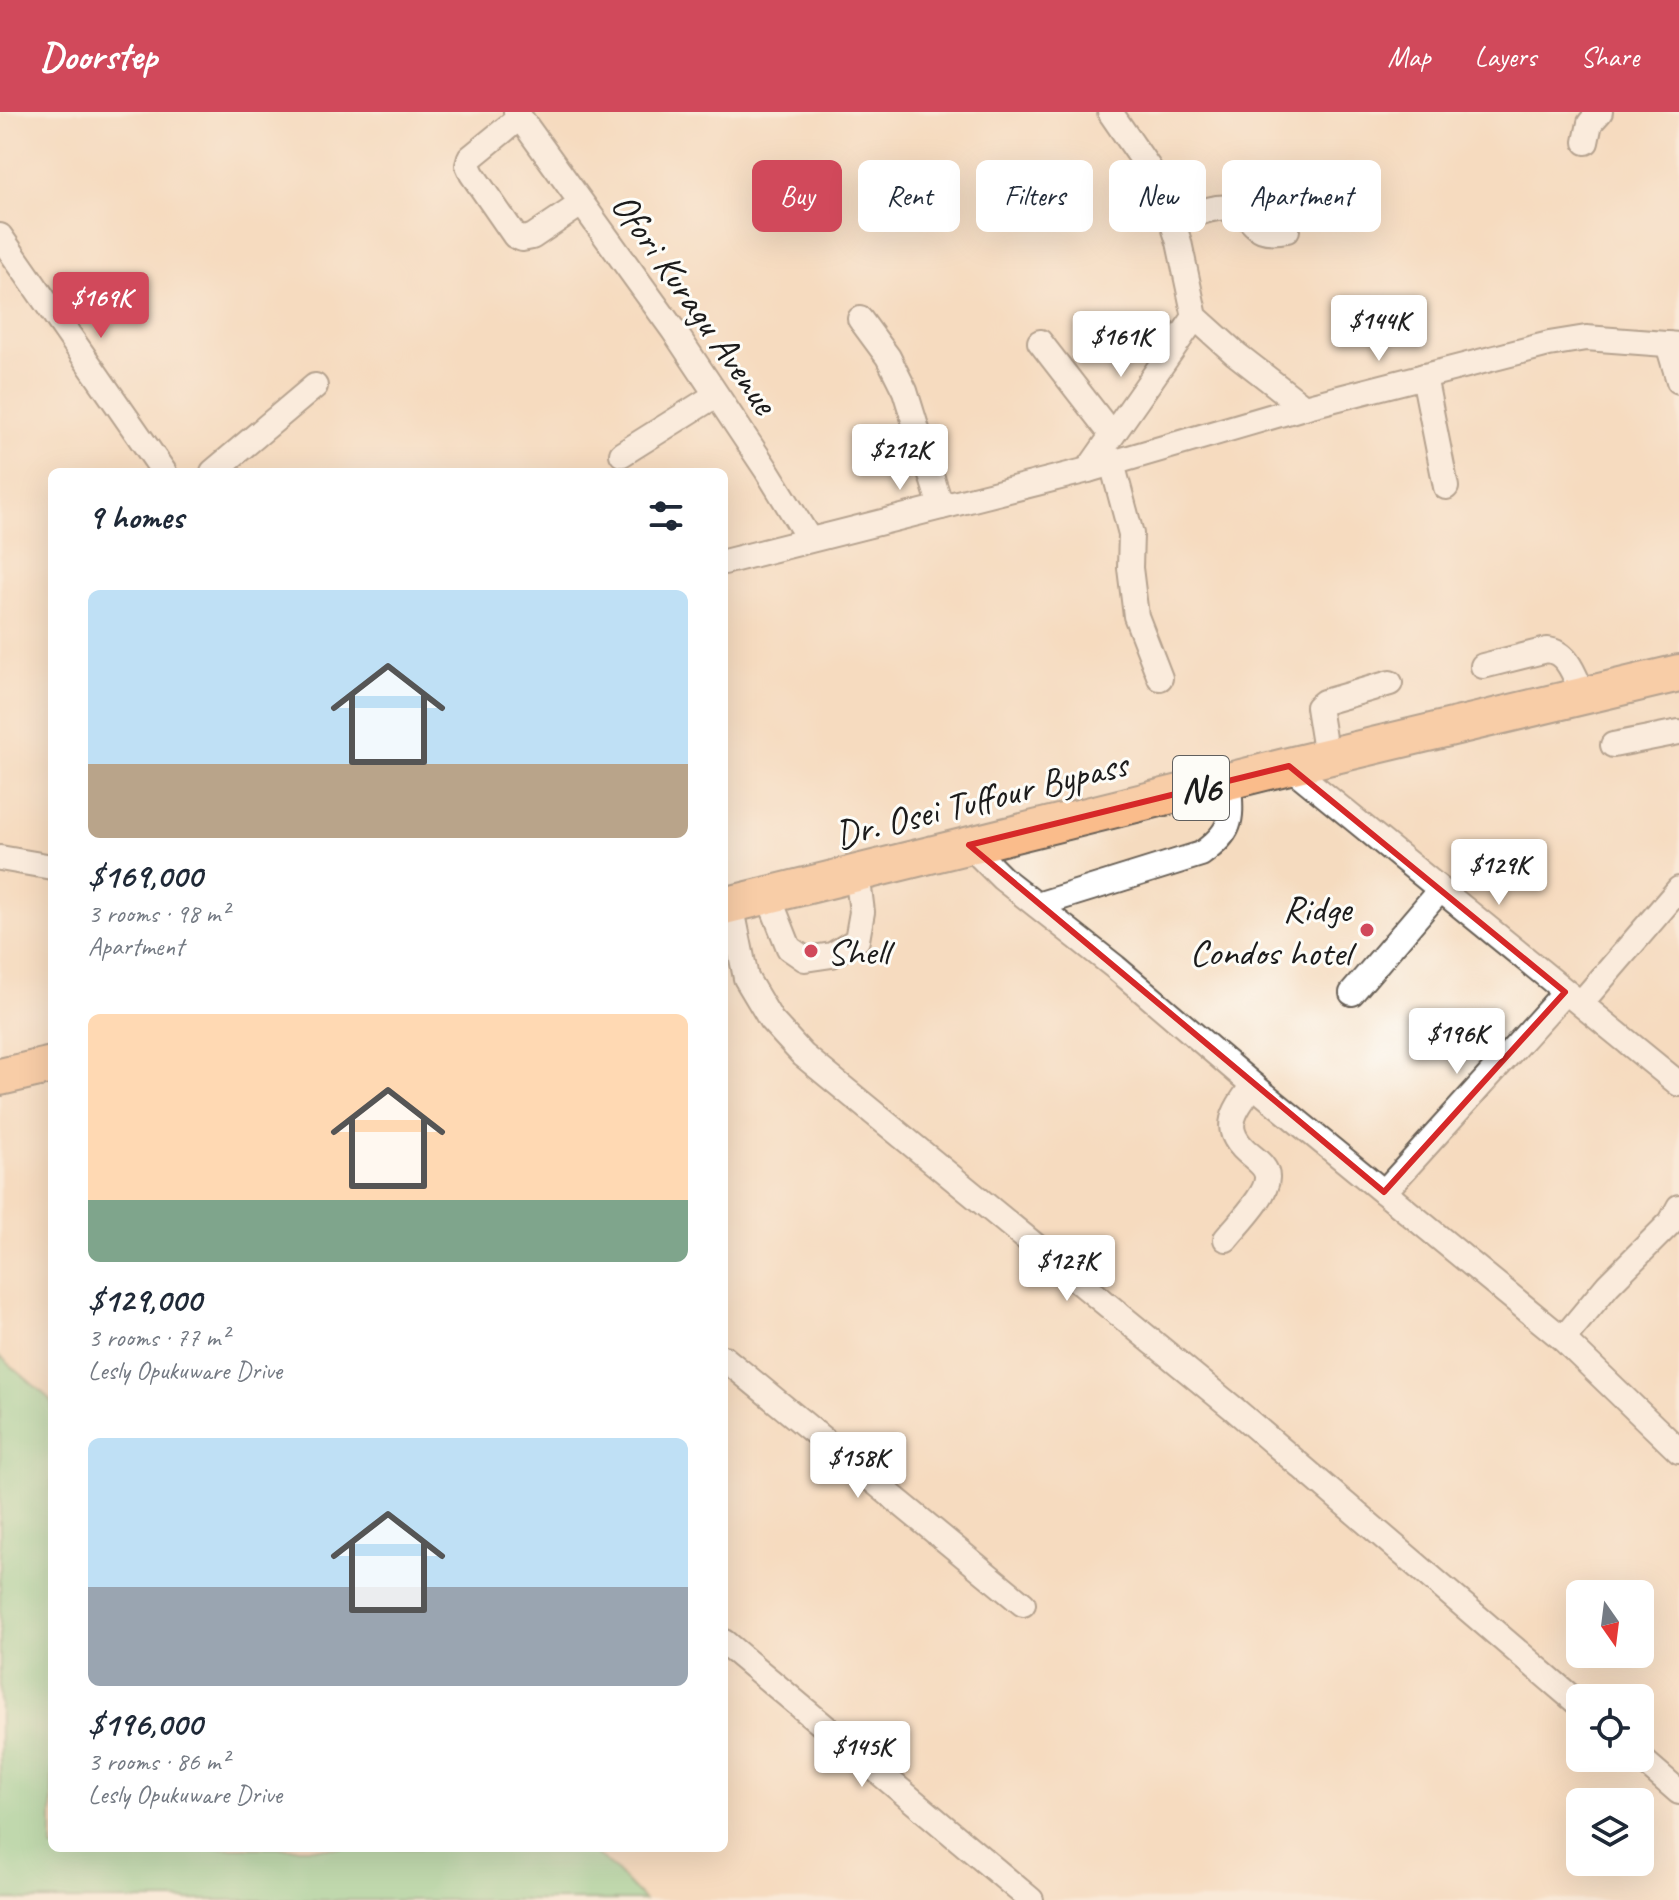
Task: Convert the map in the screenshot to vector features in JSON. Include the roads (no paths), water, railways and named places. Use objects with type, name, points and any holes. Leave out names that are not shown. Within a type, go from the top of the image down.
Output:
[{"type":"highway","name":"Dr. Osei Tuffour Bypass","points":[[728,905],[1679,673]]},
{"type":"highway","points":[[0,1077],[48,1068]]},
{"type":"street","points":[[1110,112],[1143,160]]},
{"type":"street","points":[[1586,142],[1590,123],[1600,112]]},
{"type":"street","points":[[518,115],[470,158],[468,165],[515,236],[522,239],[532,237],[581,204]]},
{"type":"street","name":"Ofori Kuragu Avenue","points":[[518,115],[674,331],[809,539]]},
{"type":"street","points":[[1175,232],[1195,317],[1236,354],[1304,407]]},
{"type":"street","points":[[0,236],[161,468]]},
{"type":"street","points":[[1088,470],[1195,317]]},
{"type":"street","points":[[860,319],[888,357],[905,391],[941,507]]},
{"type":"street","points":[[728,561],[1088,470],[1304,407],[1549,344],[1586,338],[1674,345],[1679,381]]},
{"type":"street","points":[[1040,342],[1112,435]]},
{"type":"street","points":[[1424,376],[1446,487]]},
{"type":"street","points":[[218,468],[315,386]]},
{"type":"street","points":[[622,454],[716,395]]},
{"type":"street","points":[[1112,463],[1131,534],[1130,568],[1136,616],[1160,678]]},
{"type":"street","points":[[1483,666],[1547,650],[1555,651],[1563,655],[1584,696]]},
{"type":"street","points":[[1326,757],[1318,707],[1324,702],[1390,683]]},
{"type":"street","points":[[1613,745],[1679,732]]},
{"type":"street","points":[[1289,766],[1679,1084]]},
{"type":"street","points":[[1037,905],[1201,854],[1220,840],[1231,820],[1229,781]]},
{"type":"street","points":[[969,845],[1002,878],[1115,967],[1253,1085],[1563,1339],[1679,1451]]},
{"type":"street","points":[[0,858],[48,866]]},
{"type":"street","points":[[768,895],[789,948],[805,959],[832,955],[857,940],[862,912],[857,873]]},
{"type":"street","points":[[1384,1192],[1679,889]]},
{"type":"street","points":[[1352,993],[1440,890]]},
{"type":"street","points":[[728,905],[746,978],[771,1020],[803,1055],[1233,1408],[1566,1693]]},
{"type":"street","points":[[1226,1239],[1263,1193],[1267,1176],[1261,1164],[1241,1148],[1231,1130],[1234,1112],[1253,1085]]},
{"type":"street","points":[[1563,1339],[1608,1285],[1671,1222],[1679,1207]]},
{"type":"street","points":[[728,1361],[1023,1604]]},
{"type":"street","points":[[728,1645],[1031,1900]]},
{"type":"street","points":[[1654,1770],[1679,1792]]},
{"type":"place","name":"Ridge Condos hotel","points":[[1367,930]]},
{"type":"place","name":"Shell","points":[[811,951]]}]
